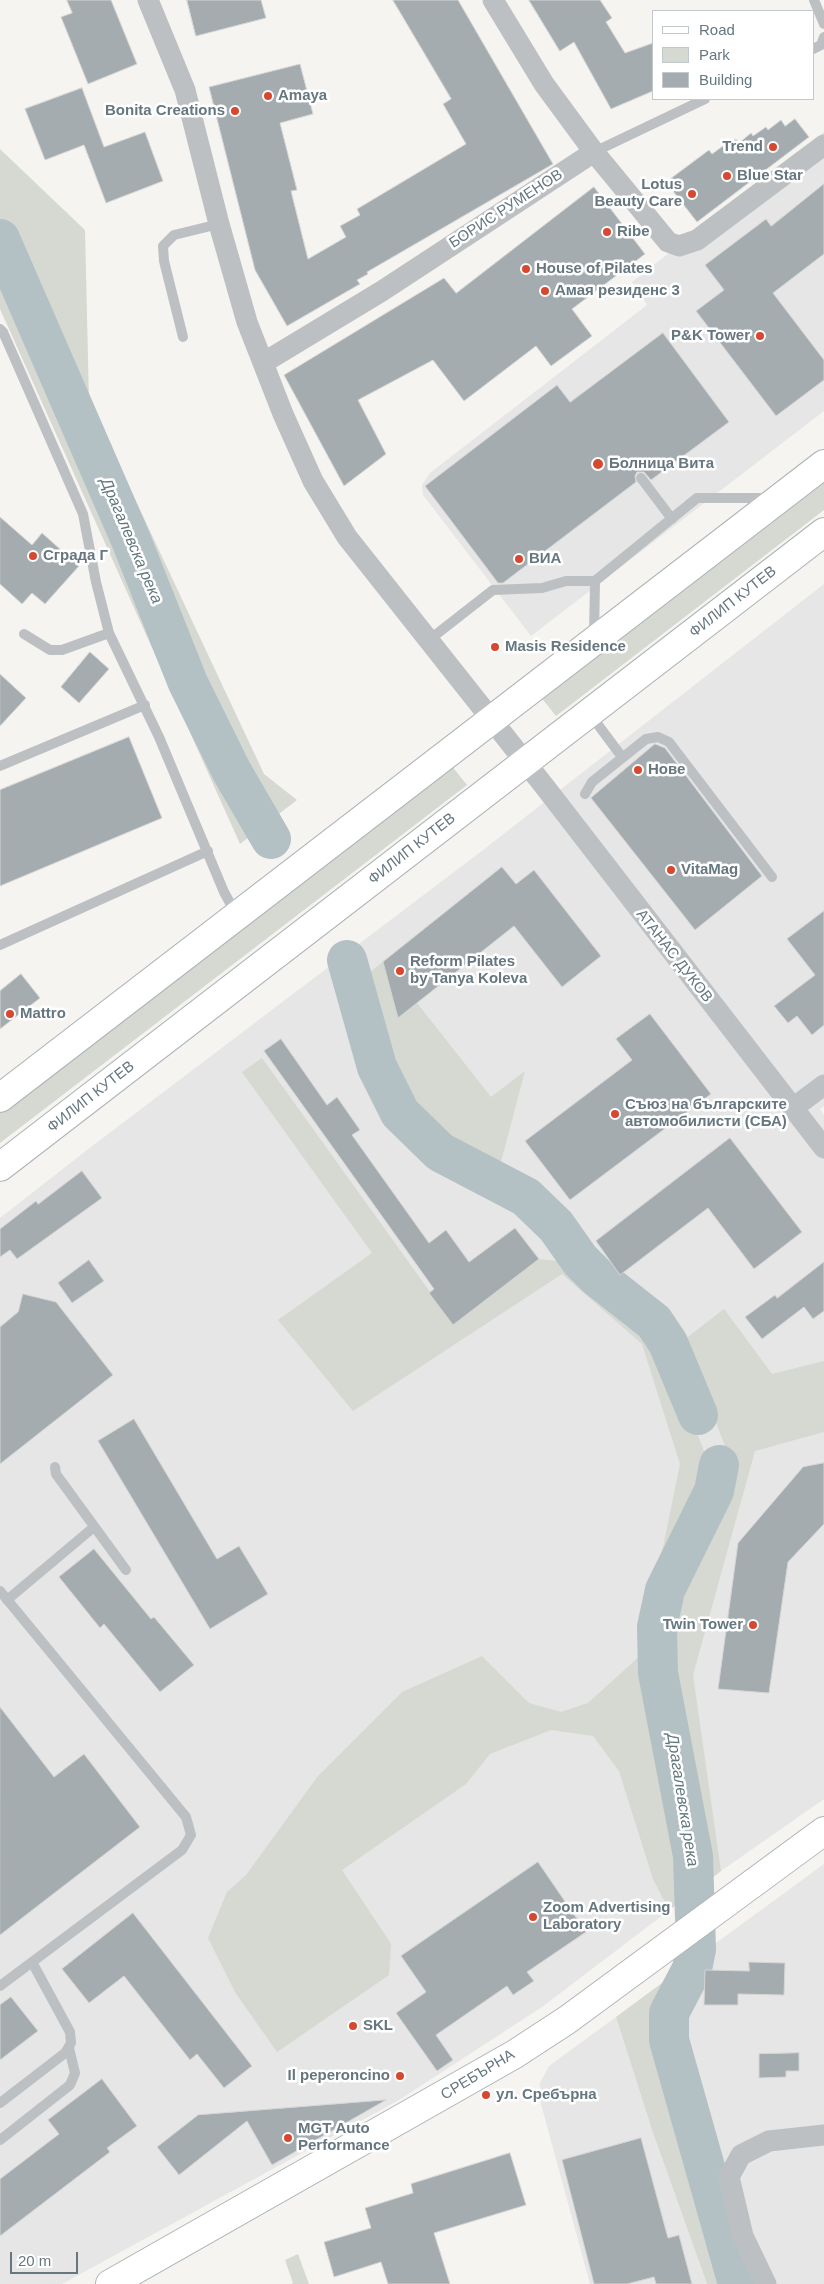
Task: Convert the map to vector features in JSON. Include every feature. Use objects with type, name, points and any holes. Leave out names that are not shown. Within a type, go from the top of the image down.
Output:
[{"type":"main road","points":[[0,1098],[824,464]]},
{"type":"main road","name":"ФИЛИП КУТЕВ","points":[[0,1167],[824,532]]},
{"type":"main road","name":"СРЕБЪРНА","points":[[110,2284],[514,2054],[567,2020],[720,1905],[824,1831]]},
{"type":"street","points":[[148,0],[185,90],[219,224]]},
{"type":"street","points":[[493,0],[544,84],[594,152],[668,242],[679,246],[697,240],[824,145]]},
{"type":"street","name":"БОРИС РУМЕНОВ","points":[[263,363],[382,291],[594,152]]},
{"type":"street","name":"АТАНАС ДУКОВ","points":[[219,224],[247,322],[283,414],[313,481],[347,537],[525,762],[824,1148]]},
{"type":"street","points":[[793,1108],[824,1085]]},
{"type":"street","points":[[766,2284],[743,2236],[729,2177],[741,2155],[769,2141],[824,2134]]},
{"type":"lane","points":[[814,0],[824,24]]},
{"type":"lane","points":[[814,48],[821,45],[824,37]]},
{"type":"lane","points":[[594,152],[703,100]]},
{"type":"lane","points":[[183,337],[164,261],[163,246],[174,235],[219,224]]},
{"type":"lane","points":[[0,329],[3,332],[83,514],[97,590],[110,633],[144,705],[224,892],[237,916]]},
{"type":"lane","points":[[641,478],[672,519]]},
{"type":"lane","points":[[429,640],[493,590],[542,588],[566,581],[595,581],[698,498],[780,498]]},
{"type":"lane","points":[[594,640],[595,581]]},
{"type":"lane","points":[[24,634],[50,650],[62,650],[110,633]]},
{"type":"lane","points":[[0,766],[144,705]]},
{"type":"lane","points":[[589,713],[622,757]]},
{"type":"lane","points":[[585,794],[590,784],[622,757],[652,737],[658,737],[669,742],[772,876]]},
{"type":"lane","points":[[0,946],[208,851]]},
{"type":"lane","points":[[55,1467],[56,1474],[126,1570]]},
{"type":"lane","points":[[7,1600],[94,1527]]},
{"type":"lane","points":[[0,1591],[186,1817],[191,1835],[182,1850],[0,1986]]},
{"type":"lane","points":[[0,2103],[69,2048],[71,2043],[70,2032],[32,1962]]},
{"type":"lane","points":[[0,2140],[70,2085],[75,2073],[69,2048]]},
{"type":"shaded area","name":"Болница Вита","points":[[824,132],[824,411],[531,636],[423,495],[422,485],[430,473],[647,305],[632,282]]},
{"type":"shaded area","points":[[824,584],[824,1106],[820,1109],[824,1115],[824,1799],[721,1871],[542,2007],[399,2100],[62,2284],[0,2284],[0,1218],[483,850]]},
{"type":"shaded area","points":[[824,1864],[824,2284],[753,2284],[679,2036],[705,1951]]},
{"type":"shaded area","points":[[616,2017],[652,2130],[707,2284],[590,2284],[541,2104],[540,2083],[549,2066]]},
{"type":"green space","points":[[0,149],[85,230],[89,401],[264,774],[297,800],[240,844],[0,309]]},
{"type":"green space","points":[[824,479],[824,510],[556,716],[540,696]]},
{"type":"green space","points":[[451,765],[467,785],[0,1143],[0,1110]]},
{"type":"green space","points":[[383,962],[398,1017],[417,1003],[491,1097],[525,1071],[498,1173],[461,1156],[430,1135],[404,1107],[394,1090],[378,1049],[362,978]]},
{"type":"green space","points":[[262,1058],[453,1324],[539,1259],[573,1263],[653,1332],[668,1361],[710,1466],[705,1498],[659,1585],[649,1637],[652,1700],[687,1897],[669,1910],[653,1879],[619,1771],[593,1736],[551,1730],[490,1754],[466,1784],[342,1870],[391,1944],[389,1975],[277,2052],[235,1992],[208,1938],[227,1892],[246,1875],[318,1776],[402,1692],[482,1656],[529,1703],[561,1712],[588,1703],[641,1655],[680,1464],[642,1344],[562,1274],[353,1411],[278,1320],[372,1253],[242,1072]]},
{"type":"green space","points":[[724,1309],[772,1374],[824,1361],[824,1432],[755,1451],[693,1675],[721,1871],[703,1885],[669,1686],[668,1658],[676,1599],[693,1560],[728,1496],[732,1464],[684,1340]]},
{"type":"green space","points":[[705,1951],[679,2036],[753,2284],[707,2284],[652,2130],[616,2017]]},
{"type":"green space","points":[[298,2254],[309,2284],[291,2284],[293,2283],[285,2260]]},
{"type":"building","points":[[67,0],[111,0],[137,64],[88,84],[61,17],[72,13]]},
{"type":"building","points":[[187,0],[261,0],[266,18],[196,36]]},
{"type":"building","points":[[393,0],[458,0],[553,164],[367,272],[368,274],[357,280],[360,284],[287,326],[255,270],[209,87],[300,64],[313,114],[280,123],[297,190],[291,191],[308,259],[346,237],[340,226],[360,215],[357,209],[466,144],[443,104],[451,99]]},
{"type":"building","points":[[529,0],[600,0],[612,18],[606,22],[625,53],[652,43],[652,91],[611,109],[574,42],[560,51]]},
{"type":"building","points":[[82,88],[104,147],[145,132],[163,181],[106,203],[84,145],[45,160],[25,109]]},
{"type":"building","points":[[795,119],[809,137],[697,222],[666,182],[709,150],[712,154],[736,139],[739,143],[751,133],[753,136],[766,127],[768,130],[781,120],[785,126]]},
{"type":"building","name":"P&K Tower","points":[[824,184],[824,254],[773,293],[824,360],[824,380],[776,416],[696,311],[724,290],[705,265],[766,219],[771,226]]},
{"type":"building","points":[[594,187],[645,254],[572,309],[592,336],[551,366],[536,346],[464,401],[433,360],[358,400],[386,454],[344,486],[284,375],[444,278],[456,293]]},
{"type":"building","points":[[663,333],[729,422],[651,480],[644,472],[637,472],[635,476],[636,482],[503,583],[498,583],[425,486],[557,385],[570,402]]},
{"type":"building","name":"Сграда Г","points":[[0,517],[32,545],[42,533],[79,566],[45,604],[32,593],[22,604],[0,584]]},
{"type":"building","points":[[90,652],[109,669],[79,703],[61,687]]},
{"type":"building","points":[[0,674],[26,698],[0,726]]},
{"type":"building","points":[[129,737],[162,818],[0,886],[0,790]]},
{"type":"building","points":[[655,744],[665,748],[762,876],[695,930],[591,798]]},
{"type":"building","points":[[502,867],[516,884],[534,870],[601,956],[562,987],[514,926],[398,1018],[383,962]]},
{"type":"building","points":[[824,911],[824,1025],[812,1035],[797,1016],[788,1023],[774,1006],[815,975],[787,939]]},
{"type":"building","name":"Mattro","points":[[21,974],[40,998],[0,1029],[0,991]]},
{"type":"building","points":[[650,1014],[711,1094],[570,1200],[525,1141],[632,1060],[616,1039]]},
{"type":"building","points":[[281,1039],[327,1105],[337,1097],[360,1130],[352,1135],[429,1243],[446,1230],[469,1262],[515,1228],[539,1259],[453,1325],[429,1293],[434,1289],[264,1051]]},
{"type":"building","points":[[730,1138],[802,1232],[754,1269],[708,1208],[620,1275],[596,1241]]},
{"type":"building","points":[[82,1171],[102,1198],[17,1259],[10,1250],[0,1257],[0,1229],[36,1201],[38,1204]]},
{"type":"building","points":[[89,1260],[104,1281],[72,1303],[58,1283]]},
{"type":"building","points":[[824,1262],[824,1311],[813,1319],[804,1307],[762,1339],[745,1317],[775,1295],[777,1298]]},
{"type":"building","points":[[23,1294],[56,1302],[113,1375],[0,1464],[0,1327],[18,1312]]},
{"type":"building","points":[[134,1419],[217,1559],[239,1546],[268,1594],[210,1629],[98,1441]]},
{"type":"building","name":"Twin Tower","points":[[824,1463],[824,1524],[788,1562],[769,1693],[718,1689],[738,1543],[803,1467]]},
{"type":"building","points":[[94,1549],[151,1619],[154,1617],[194,1665],[160,1692],[104,1624],[100,1628],[59,1577]]},
{"type":"building","points":[[0,1707],[54,1777],[84,1754],[140,1827],[0,1935]]},
{"type":"building","points":[[538,1862],[586,1932],[527,1972],[534,1981],[513,1995],[507,1986],[436,2035],[453,2060],[437,2071],[396,2013],[426,1992],[401,1956]]},
{"type":"building","points":[[133,1913],[252,2066],[224,2088],[197,2054],[190,2060],[124,1976],[89,2003],[62,1969]]},
{"type":"building","points":[[749,1962],[785,1963],[784,1995],[738,1994],[738,2005],[704,2005],[705,1970],[749,1971]]},
{"type":"building","points":[[11,1997],[38,2031],[0,2060],[0,2005]]},
{"type":"building","points":[[799,2053],[799,2071],[786,2071],[786,2077],[759,2078],[759,2054]]},
{"type":"building","points":[[102,2079],[137,2126],[107,2148],[110,2152],[0,2236],[0,2179],[59,2134],[48,2120]]},
{"type":"building","points":[[386,2100],[272,2165],[247,2121],[179,2175],[157,2147],[198,2115]]},
{"type":"building","points":[[641,2138],[668,2238],[679,2235],[692,2284],[656,2284],[654,2277],[627,2284],[594,2284],[562,2160]]},
{"type":"building","points":[[510,2153],[526,2205],[434,2233],[450,2284],[388,2284],[381,2262],[334,2277],[324,2242],[371,2228],[365,2208],[413,2193],[411,2184]]},
{"type":"waterway","name":"Драгалевска река","points":[[0,239],[131,540],[188,683],[232,772],[271,839]]},
{"type":"waterway","name":"Драгалевска река","points":[[347,960],[377,1067],[400,1113],[440,1152],[526,1197],[556,1226],[580,1260],[597,1277],[654,1322],[668,1343],[698,1415]]},
{"type":"waterway","name":"Драгалевска река","points":[[719,1465],[714,1491],[665,1590],[657,1627],[658,1673],[693,1856],[696,1949],[692,1969],[669,2013],[669,2040],[738,2284]]},
{"type":"place","name":"Amaya","points":[[268,96]]},
{"type":"place","name":"Bonita Creations","points":[[235,111]]},
{"type":"place","name":"Trend","points":[[773,147]]},
{"type":"place","name":"Blue Star","points":[[727,176]]},
{"type":"place","name":"Lotus Beauty Care","points":[[692,194]]},
{"type":"place","name":"Ribe","points":[[607,232]]},
{"type":"place","name":"House of Pilates","points":[[526,269]]},
{"type":"place","name":"Амая резиденс 3","points":[[545,291]]},
{"type":"place","name":"P&K Tower","points":[[760,336]]},
{"type":"place","name":"Болница Вита","points":[[598,464]]},
{"type":"place","name":"Сграда Г","points":[[33,556]]},
{"type":"place","name":"ВИА","points":[[519,559]]},
{"type":"place","name":"Masis Residence","points":[[495,647]]},
{"type":"place","name":"Нове","points":[[638,770]]},
{"type":"place","name":"VitaMag","points":[[671,870]]},
{"type":"place","name":"Reform Pilates by Tanya Koleva","points":[[400,971]]},
{"type":"place","name":"Mattro","points":[[10,1014]]},
{"type":"place","name":"Съюз на българските автомобилисти (СБА)","points":[[615,1114]]},
{"type":"place","name":"Twin Tower","points":[[753,1625]]},
{"type":"place","name":"Zoom Advertising Laboratory","points":[[533,1917]]},
{"type":"place","name":"SKL","points":[[353,2026]]},
{"type":"place","name":"Il peperoncino","points":[[400,2076]]},
{"type":"place","name":"ул. Сребърна","points":[[486,2095]]},
{"type":"place","name":"MGT Auto Performance","points":[[288,2138]]}]
